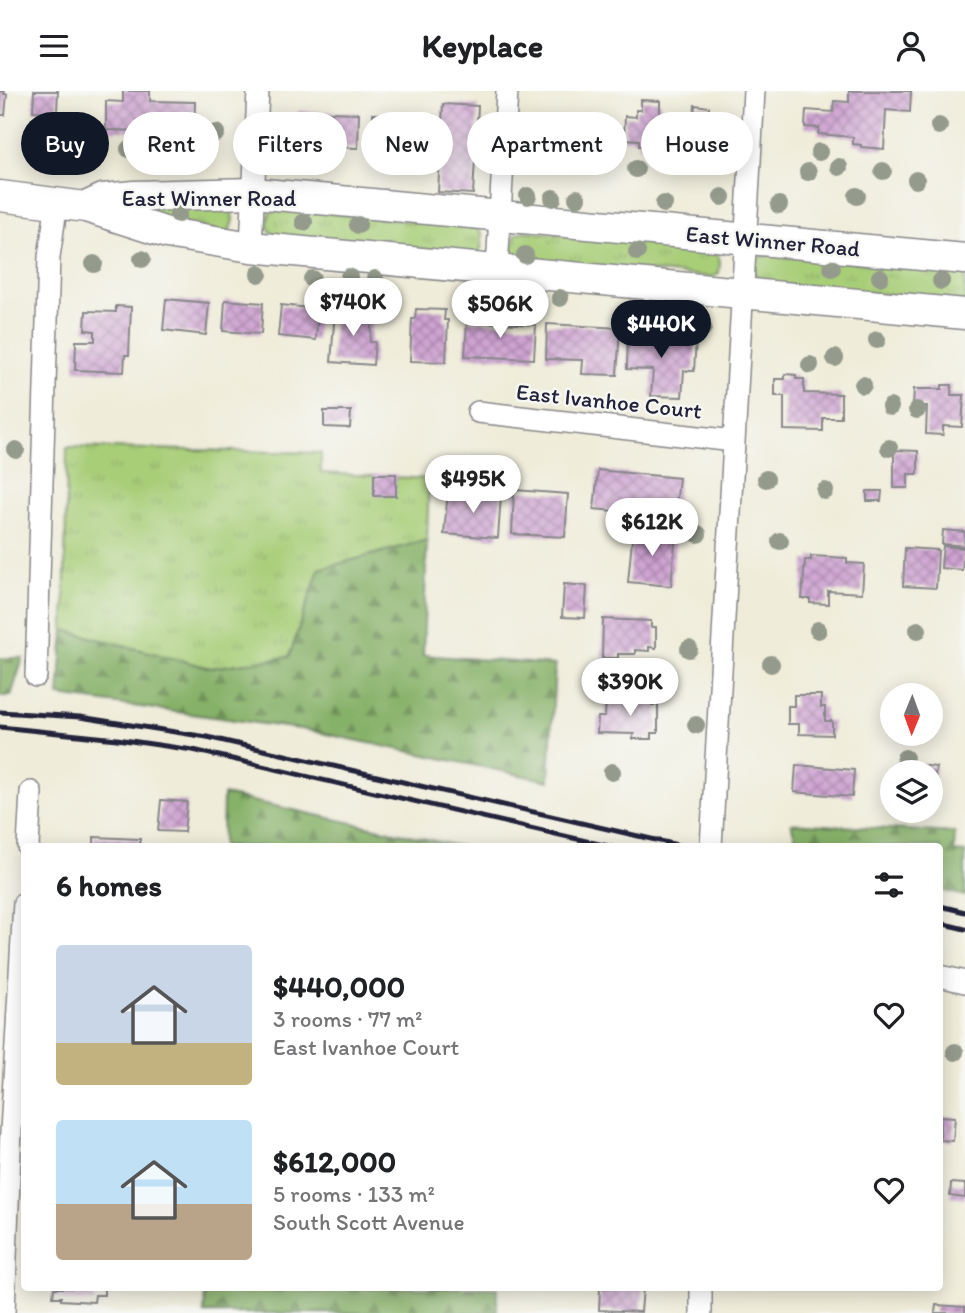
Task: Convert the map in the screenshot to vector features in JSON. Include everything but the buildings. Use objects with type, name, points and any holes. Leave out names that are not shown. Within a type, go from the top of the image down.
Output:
[{"type":"street","points":[[251,247],[258,91]]},
{"type":"street","points":[[497,269],[507,91]]},
{"type":"street","points":[[711,843],[754,91]]},
{"type":"street","name":"East Winner Road","points":[[86,207],[103,199],[134,196],[254,193],[965,259]]},
{"type":"street","points":[[0,196],[86,207]]},
{"type":"street","points":[[36,676],[49,257],[57,202]]},
{"type":"street","name":"East Winner Road","points":[[86,207],[167,233],[251,247],[965,314]]},
{"type":"street","name":"East Ivanhoe Court","points":[[478,412],[734,441]]},
{"type":"street","points":[[28,843],[31,792]]},
{"type":"street","points":[[4,1313],[21,956]]},
{"type":"street","points":[[943,977],[965,982]]},
{"type":"street","points":[[701,1291],[701,1313]]},
{"type":"green space","points":[[121,206],[231,207],[233,220],[230,230],[220,232]]},
{"type":"green space","points":[[278,208],[477,228],[482,234],[481,249],[475,254],[277,237],[269,229],[268,223],[270,212]]},
{"type":"green space","points":[[523,231],[710,249],[717,252],[720,261],[719,273],[713,277],[519,260],[511,254],[515,235]]},
{"type":"green space","points":[[772,254],[965,273],[965,302],[763,283],[755,276],[753,265],[760,257]]},
{"type":"green space","points":[[67,447],[321,453],[321,473],[429,479],[427,540],[320,569],[290,657],[210,668],[64,630]]},
{"type":"green space","points":[[427,540],[423,655],[555,665],[549,781],[307,730],[59,696],[64,630],[210,668],[289,657],[319,569]]},
{"type":"green space","points":[[0,658],[23,658],[11,696],[0,696]]},
{"type":"green space","points":[[224,795],[445,843],[222,843]]},
{"type":"green space","points":[[791,823],[955,833],[954,852],[965,853],[965,896],[943,891],[943,843],[819,843],[795,837]]},
{"type":"green space","points":[[205,1291],[497,1291],[497,1313],[204,1313]]},
{"type":"railway","points":[[0,712],[80,717],[207,737],[669,843]]},
{"type":"railway","points":[[0,727],[193,750],[595,843]]},
{"type":"railway","points":[[943,907],[965,912]]},
{"type":"railway","points":[[943,924],[965,929]]}]
